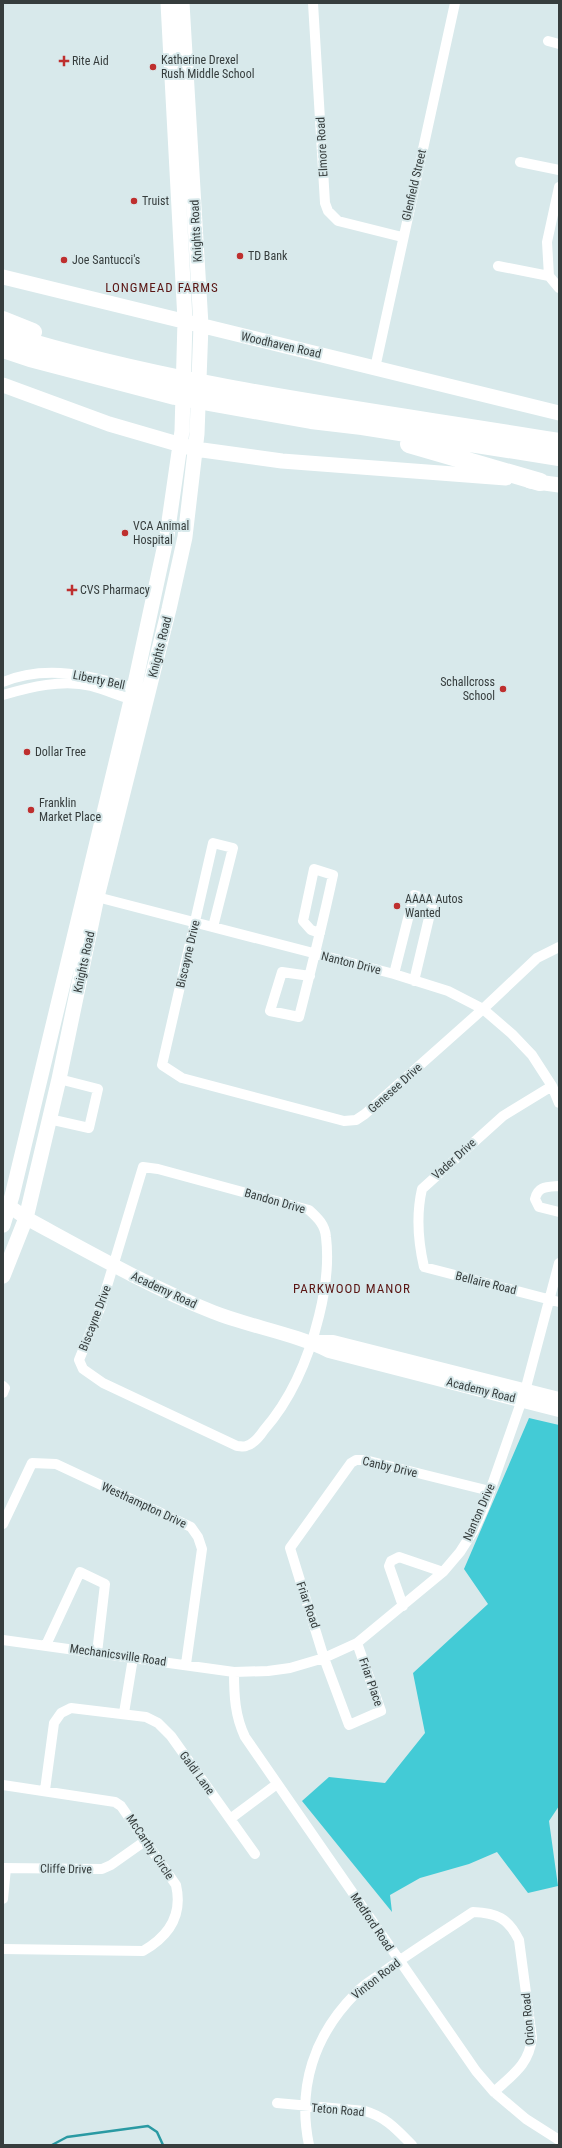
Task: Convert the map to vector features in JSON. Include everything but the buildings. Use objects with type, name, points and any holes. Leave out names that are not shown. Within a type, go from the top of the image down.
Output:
[{"type":"highway","points":[[3,320],[68,344],[137,364],[165,375]]},
{"type":"highway","points":[[3,334],[136,371],[283,397],[559,442]]},
{"type":"highway","points":[[3,349],[30,358],[175,396],[311,420],[362,426],[559,457]]},
{"type":"highway","points":[[311,420],[440,452],[540,482]]},
{"type":"main road","name":"Knights Road","points":[[6,1217],[133,694],[167,535],[192,369],[201,325],[196,243],[180,88],[168,3]]},
{"type":"main road","name":"Knights Road","points":[[3,1276],[26,1218],[59,1079],[97,897],[147,698],[185,537],[196,442],[192,369],[185,320],[181,244],[180,88],[182,3]]},
{"type":"main road","points":[[181,244],[196,243]]},
{"type":"main road","name":"Woodhaven Road","points":[[3,277],[185,320],[559,413]]},
{"type":"main road","points":[[3,385],[109,424],[181,438],[282,461],[466,474],[559,485]]},
{"type":"main road","name":"Academy Road","points":[[6,1217],[26,1218],[174,1295],[256,1328],[311,1342],[328,1351],[523,1395],[559,1399]]},
{"type":"main road","name":"Academy Road","points":[[523,1395],[559,1410]]},
{"type":"street","name":"Elmore Road","points":[[314,3],[326,203],[333,216],[342,222],[402,237]]},
{"type":"street","name":"Glenfield Street","points":[[375,368],[402,237],[455,3]]},
{"type":"street","points":[[548,41],[559,44]]},
{"type":"street","points":[[520,162],[559,170]]},
{"type":"street","points":[[559,187],[547,242],[549,276],[559,288]]},
{"type":"street","points":[[498,266],[549,276]]},
{"type":"street","name":"Liberty Bell","points":[[3,682],[13,678],[44,672],[84,674],[133,694]]},
{"type":"street","name":"Liberty Bell","points":[[3,695],[25,689],[60,684],[89,686],[147,698]]},
{"type":"street","name":"Biscayne Drive","points":[[163,1061],[213,843],[233,848],[213,927]]},
{"type":"street","points":[[310,976],[282,972],[270,1011],[299,1017],[310,976],[320,933],[333,875],[314,869],[303,920],[311,930],[320,933]]},
{"type":"street","points":[[394,974],[414,895],[433,901],[414,981]]},
{"type":"street","name":"Nanton Drive","points":[[97,897],[394,974],[443,989],[483,1009],[512,1034],[532,1055],[552,1086],[559,1103]]},
{"type":"street","name":"Genesee Drive","points":[[163,1061],[162,1065],[182,1078],[344,1121],[356,1120],[365,1114],[483,1009],[537,958],[555,948]]},
{"type":"street","points":[[49,1119],[89,1128],[98,1089],[59,1079]]},
{"type":"street","name":"Vader Drive","points":[[424,1267],[418,1234],[419,1201],[422,1189],[503,1116],[552,1086]]},
{"type":"street","name":"Biscayne Drive","points":[[144,1167],[101,1306],[79,1360],[83,1369],[104,1383],[237,1446],[242,1446]]},
{"type":"street","name":"Bandon Drive","points":[[144,1167],[158,1169],[309,1210],[321,1220],[326,1236],[326,1276],[320,1316],[311,1342],[292,1389],[272,1421],[256,1440],[246,1446],[242,1446]]},
{"type":"street","points":[[559,1186],[542,1188],[538,1191],[535,1200],[539,1207],[559,1212]]},
{"type":"street","name":"Nanton Drive","points":[[234,1672],[283,1669],[324,1658],[357,1643],[443,1572],[460,1552],[474,1530],[490,1491],[523,1395],[559,1263]]},
{"type":"street","name":"Bellaire Road","points":[[424,1267],[559,1302]]},
{"type":"street","points":[[3,1386],[5,1388],[3,1393]]},
{"type":"street","name":"Canby Drive","points":[[291,1553],[290,1548],[351,1463],[356,1460],[364,1460],[490,1491]]},
{"type":"street","name":"Westhampton Drive","points":[[3,1524],[32,1463],[56,1464],[191,1527],[198,1537],[202,1548],[186,1664]]},
{"type":"street","name":"Friar Road","points":[[291,1553],[321,1643],[324,1658]]},
{"type":"street","points":[[403,1606],[389,1566],[391,1561],[399,1558],[443,1572]]},
{"type":"street","points":[[46,1646],[80,1572],[105,1584],[97,1653]]},
{"type":"street","name":"Mechanicsville Road","points":[[3,1640],[186,1664],[234,1672]]},
{"type":"street","name":"Friar Place","points":[[324,1658],[349,1725],[381,1711],[357,1643]]},
{"type":"street","points":[[124,1713],[133,1658]]},
{"type":"street","name":"Medford Road","points":[[234,1672],[234,1704],[238,1723],[245,1737],[399,1961],[476,2071],[494,2092],[526,2119],[559,2140]]},
{"type":"street","name":"Galdi Lane","points":[[45,1790],[54,1723],[62,1713],[71,1708],[124,1713],[146,1717],[158,1723],[171,1736],[255,1854]]},
{"type":"street","points":[[230,1819],[277,1784]]},
{"type":"street","name":"McCarthy Circle","points":[[3,1785],[45,1790],[115,1802],[122,1806],[176,1885],[179,1898],[178,1912],[168,1930],[154,1945],[143,1951],[3,1949]]},
{"type":"street","name":"Cliffe Drive","points":[[4,1868],[102,1869],[111,1865],[145,1841]]},
{"type":"street","points":[[3,1899],[4,1868]]},
{"type":"street","name":"Vinton Road","points":[[309,2145],[304,2106],[310,2069],[328,2028],[357,1992],[399,1961],[473,1912],[487,1912],[500,1917],[512,1927],[515,1932]]},
{"type":"street","name":"Orion Road","points":[[494,2092],[525,2062],[531,2052],[532,2038],[519,1940],[515,1932]]},
{"type":"street","name":"Teton Road","points":[[277,2103],[365,2111],[377,2114],[385,2118],[412,2145]]},
{"type":"shaded area","points":[[529,1418],[559,1425],[559,1806],[549,1821],[558,1886],[528,1893],[497,1852],[469,1864],[420,1878],[390,1895],[392,1912],[302,1801],[329,1777],[385,1783],[425,1733],[413,1673],[488,1604],[464,1569]]},
{"type":"waterway","points":[[52,2145],[67,2137],[148,2126],[157,2132],[163,2145]]},
{"type":"place","name":"Rite Aid","points":[[64,61]]},
{"type":"place","name":"Katherine Drexel Rush Middle School","points":[[153,67]]},
{"type":"place","name":"Truist","points":[[134,201]]},
{"type":"place","name":"TD Bank","points":[[240,256]]},
{"type":"place","name":"Joe Santucci's","points":[[64,260]]},
{"type":"place","name":"VCA Animal Hospital","points":[[125,533]]},
{"type":"place","name":"CVS Pharmacy","points":[[72,590]]},
{"type":"place","name":"Schallcross School","points":[[503,689]]},
{"type":"place","name":"Dollar Tree","points":[[27,752]]},
{"type":"place","name":"Franklin Market Place","points":[[31,810]]},
{"type":"place","name":"AAAA Autos Wanted","points":[[397,906]]},
{"type":"district","name":"LONGMEAD FARMS","points":[[162,287]]},
{"type":"district","name":"PARKWOOD MANOR","points":[[352,1288]]}]
